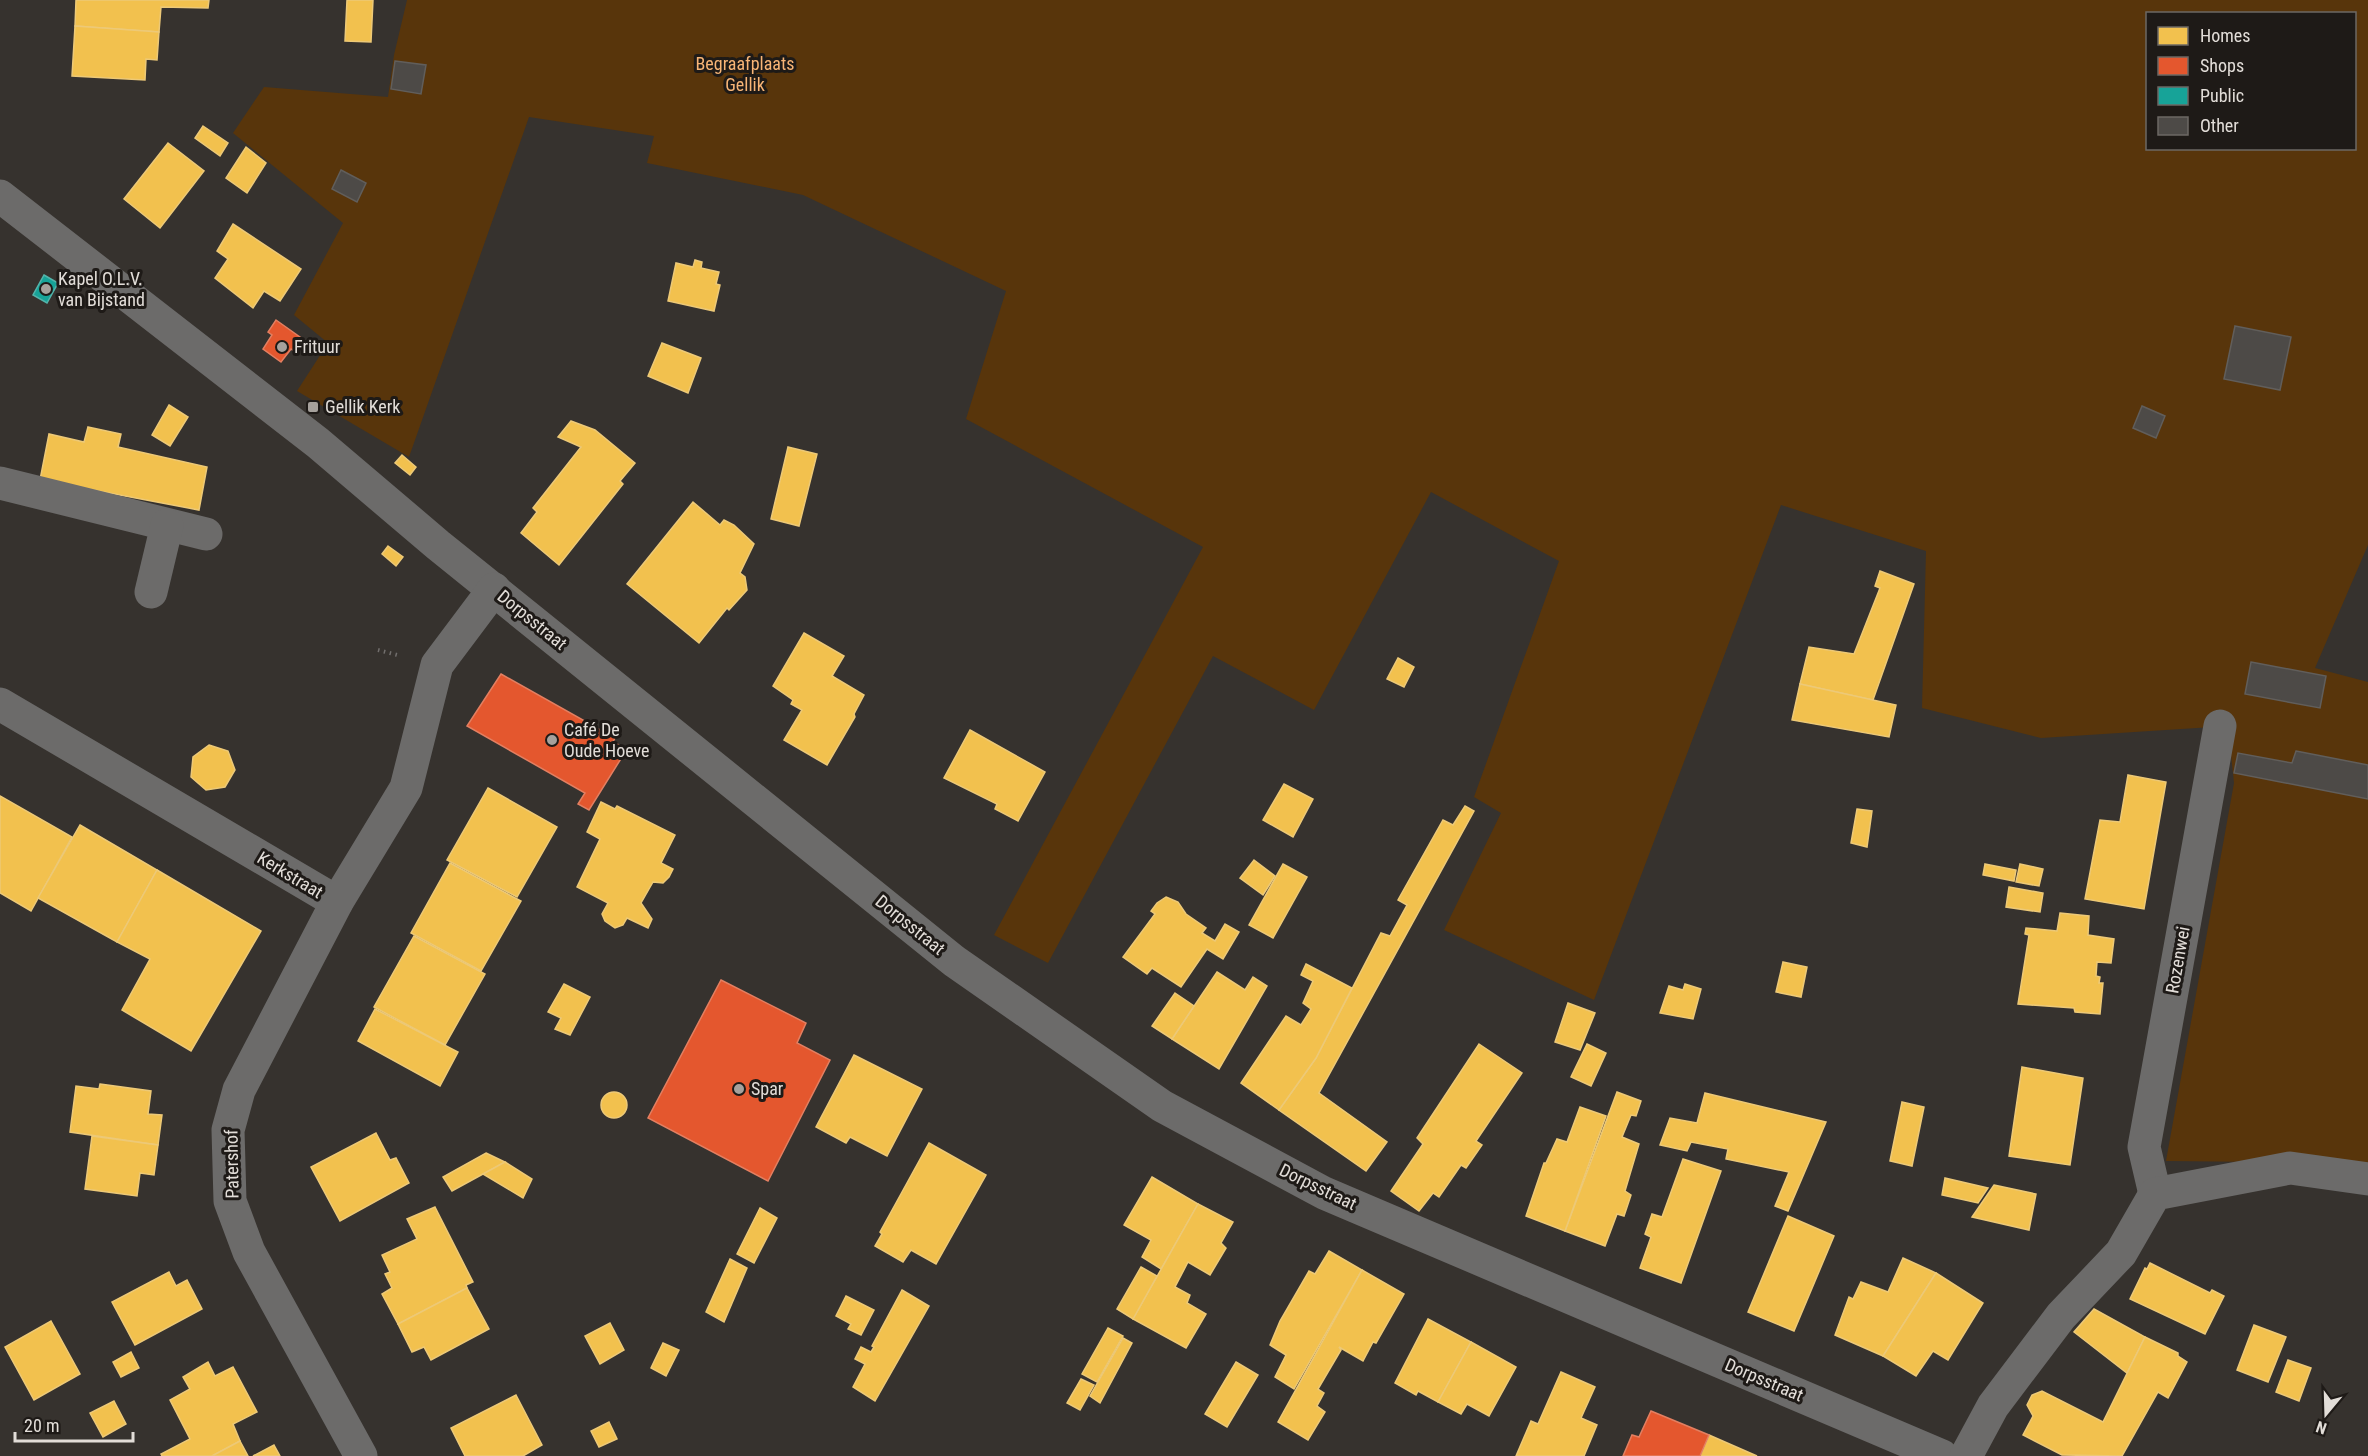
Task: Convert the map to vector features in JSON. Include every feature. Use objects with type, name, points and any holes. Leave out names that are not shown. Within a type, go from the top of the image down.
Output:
[{"type":"street","name":"Dorpsstraat","points":[[0,196],[318,443],[494,589],[954,961],[1162,1106],[1324,1193],[1942,1456]]},
{"type":"street","points":[[0,483],[206,534]]},
{"type":"street","points":[[151,592],[167,525]]},
{"type":"street","name":"Kerkstraat","points":[[0,704],[337,902],[406,788],[437,665],[494,589]]},
{"type":"street","name":"Rozenwei","points":[[2155,1194],[2144,1147],[2220,726]]},
{"type":"street","name":"Patershof","points":[[337,902],[239,1090],[228,1130],[230,1201],[249,1252],[361,1456]]},
{"type":"street","points":[[1966,1456],[1993,1406],[2061,1316],[2121,1253],[2155,1194],[2290,1168],[2368,1179]]},
{"type":"green space","name":"Begraafplaats Gellik","points":[[407,0],[2368,0],[2368,545],[2315,668],[2368,682],[2368,1165],[2166,1161],[2234,783],[2228,726],[2041,738],[1922,708],[1926,551],[1781,505],[1594,1000],[1444,930],[1501,813],[1474,797],[1559,561],[1431,492],[1314,710],[1213,656],[1048,963],[994,935],[1203,547],[966,419],[1006,291],[803,195],[647,163],[654,136],[529,117],[409,457],[297,391],[328,343],[294,315],[343,223],[233,133],[264,87],[388,97],[394,55]]},
{"type":"building: Homes","points":[[76,0],[209,0],[208,8],[161,7],[159,32],[75,26]]},
{"type":"building: Homes","points":[[347,0],[373,0],[371,42],[345,41]]},
{"type":"building: Homes","points":[[75,26],[159,32],[157,60],[146,59],[145,80],[72,76]]},
{"type":"building: Homes","points":[[203,126],[228,143],[220,156],[195,138]]},
{"type":"building: Homes","points":[[168,143],[204,171],[160,228],[124,199]]},
{"type":"building: Homes","points":[[246,147],[266,163],[247,193],[226,178]]},
{"type":"building: Homes","points":[[233,224],[301,269],[280,301],[264,291],[253,308],[215,278],[228,259],[217,251]]},
{"type":"building: Homes","points":[[695,260],[702,262],[701,268],[719,272],[716,284],[720,285],[714,311],[668,301],[676,263],[693,267]]},
{"type":"building: Homes","points":[[662,343],[701,358],[688,393],[648,376]]},
{"type":"building: Homes","points":[[169,405],[188,417],[170,446],[152,435]]},
{"type":"building: Homes","points":[[571,421],[595,430],[635,463],[620,481],[623,484],[559,565],[521,533],[537,512],[533,508],[581,447],[558,437]]},
{"type":"building: Homes","points":[[88,427],[121,434],[118,447],[207,467],[199,510],[40,480],[49,434],[84,442]]},
{"type":"building: Homes","points":[[788,447],[817,454],[799,526],[771,519]]},
{"type":"building: Homes","points":[[402,455],[416,467],[410,475],[395,463]]},
{"type":"building: Homes","points":[[693,502],[720,525],[724,520],[734,525],[754,544],[740,573],[745,577],[747,590],[729,610],[727,608],[699,643],[627,584]]},
{"type":"building: Homes","points":[[388,546],[403,557],[396,566],[382,554]]},
{"type":"building: Homes","points":[[1880,571],[1914,584],[1873,700],[1800,684],[1809,647],[1854,654],[1880,588],[1875,586]]},
{"type":"building: Homes","points":[[804,633],[844,656],[832,676],[864,695],[854,714],[855,717],[827,765],[784,740],[802,710],[791,704],[793,700],[773,686]]},
{"type":"building: Homes","points":[[1398,658],[1414,667],[1404,687],[1387,679]]},
{"type":"building: Homes","points":[[1800,684],[1896,705],[1889,737],[1792,720]]},
{"type":"building: Homes","points":[[970,730],[1045,772],[1018,821],[995,809],[997,804],[944,778]]},
{"type":"building: Homes","points":[[209,745],[228,751],[235,770],[225,787],[206,790],[191,777],[193,757]]},
{"type":"building: Homes","points":[[2128,775],[2166,782],[2144,909],[2085,899],[2100,820],[2120,822]]},
{"type":"building: Homes","points":[[1284,784],[1313,799],[1293,837],[1263,820]]},
{"type":"building: Homes","points":[[488,788],[557,827],[517,897],[447,860]]},
{"type":"building: Homes","points":[[0,796],[72,837],[31,911],[0,893]]},
{"type":"building: Homes","points":[[601,802],[615,809],[617,806],[675,835],[661,863],[673,869],[669,877],[663,883],[653,882],[641,903],[652,919],[648,928],[627,918],[623,925],[615,928],[605,921],[602,914],[608,903],[577,887],[600,839],[587,832]]},
{"type":"building: Homes","points":[[1465,806],[1474,811],[1319,1093],[1387,1142],[1366,1171],[1279,1110],[1316,1058],[1381,933],[1390,936],[1407,905],[1398,900],[1443,820],[1453,825]]},
{"type":"building: Homes","points":[[1857,809],[1872,811],[1867,847],[1851,843]]},
{"type":"building: Homes","points":[[80,825],[157,870],[117,942],[38,898]]},
{"type":"building: Homes","points":[[1254,860],[1275,876],[1263,895],[1240,878]]},
{"type":"building: Homes","points":[[450,863],[521,901],[481,971],[411,933]]},
{"type":"building: Homes","points":[[1283,864],[1307,877],[1273,938],[1249,925]]},
{"type":"building: Homes","points":[[1985,864],[2016,870],[2014,881],[1983,875]]},
{"type":"building: Homes","points":[[2020,864],[2043,869],[2039,886],[2016,882]]},
{"type":"building: Homes","points":[[157,870],[261,931],[191,1051],[122,1010],[150,959],[117,942]]},
{"type":"building: Homes","points":[[2009,887],[2043,893],[2040,912],[2006,907]]},
{"type":"building: Homes","points":[[1166,897],[1178,902],[1186,914],[1206,928],[1202,933],[1215,941],[1225,924],[1239,932],[1223,959],[1207,949],[1181,987],[1152,968],[1147,974],[1123,957],[1155,914],[1151,911]]},
{"type":"building: Homes","points":[[2060,913],[2089,916],[2088,935],[2114,939],[2111,963],[2097,962],[2096,976],[2100,977],[2099,983],[2103,983],[2100,1014],[2075,1012],[2074,1008],[2018,1004],[2029,935],[2025,934],[2026,928],[2057,931]]},
{"type":"building: Homes","points":[[414,936],[485,974],[445,1045],[374,1007]]},
{"type":"building: Homes","points":[[1783,962],[1807,967],[1801,997],[1776,992]]},
{"type":"building: Homes","points":[[1306,964],[1352,988],[1316,1058],[1279,1110],[1241,1083],[1286,1016],[1301,1025],[1311,1009],[1303,1003],[1313,981],[1301,975]]},
{"type":"building: Homes","points":[[1217,972],[1245,990],[1253,977],[1267,986],[1219,1069],[1172,1039]]},
{"type":"building: Homes","points":[[564,984],[590,997],[570,1035],[555,1029],[561,1018],[548,1012]]},
{"type":"building: Homes","points":[[1685,984],[1701,989],[1693,1019],[1660,1013],[1669,986],[1683,990]]},
{"type":"building: Homes","points":[[1175,993],[1194,1006],[1172,1039],[1152,1026]]},
{"type":"building: Homes","points":[[1568,1003],[1595,1013],[1580,1050],[1555,1042]]},
{"type":"building: Homes","points":[[375,1009],[458,1052],[440,1086],[358,1041]]},
{"type":"building: Homes","points":[[1479,1044],[1522,1073],[1476,1141],[1482,1145],[1466,1168],[1461,1165],[1439,1197],[1433,1193],[1419,1211],[1391,1191],[1423,1144],[1417,1138]]},
{"type":"building: Homes","points":[[1587,1044],[1606,1053],[1591,1086],[1571,1077]]},
{"type":"building: Homes","points":[[854,1055],[922,1089],[887,1156],[850,1137],[846,1143],[816,1127]]},
{"type":"building: Homes","points":[[2022,1067],[2083,1078],[2070,1165],[2009,1156]]},
{"type":"building: Homes","points":[[100,1084],[151,1091],[148,1114],[162,1115],[158,1145],[70,1132],[76,1086],[99,1089]]},
{"type":"building: Homes","points":[[614,1092],[623,1096],[627,1105],[623,1114],[614,1118],[605,1114],[601,1105],[605,1096]]},
{"type":"building: Homes","points":[[1617,1092],[1641,1101],[1636,1116],[1631,1115],[1622,1137],[1639,1144],[1625,1191],[1631,1195],[1624,1216],[1617,1214],[1605,1246],[1565,1231]]},
{"type":"building: Homes","points":[[1705,1093],[1826,1122],[1788,1211],[1775,1206],[1789,1172],[1726,1159],[1728,1149],[1691,1142],[1687,1151],[1660,1145],[1670,1118],[1697,1123]]},
{"type":"building: Homes","points":[[1902,1102],[1924,1107],[1912,1166],[1890,1161]]},
{"type":"building: Homes","points":[[1580,1107],[1606,1116],[1565,1231],[1526,1216],[1544,1163],[1557,1139],[1567,1142]]},
{"type":"building: Homes","points":[[376,1133],[390,1160],[396,1158],[409,1183],[340,1221],[311,1167]]},
{"type":"building: Homes","points":[[92,1136],[158,1145],[154,1175],[140,1173],[137,1196],[85,1189]]},
{"type":"building: Homes","points":[[929,1143],[986,1175],[936,1264],[911,1250],[903,1262],[875,1246],[882,1234],[880,1232]]},
{"type":"building: Homes","points":[[486,1153],[505,1162],[452,1191],[443,1177]]},
{"type":"building: Homes","points":[[1683,1159],[1721,1171],[1681,1283],[1640,1268],[1651,1237],[1645,1234],[1652,1214],[1662,1217]]},
{"type":"building: Homes","points":[[505,1162],[532,1179],[523,1198],[483,1174]]},
{"type":"building: Homes","points":[[1152,1177],[1198,1204],[1161,1269],[1142,1257],[1151,1240],[1124,1225]]},
{"type":"building: Homes","points":[[1945,1178],[1988,1188],[1978,1203],[1942,1195]]},
{"type":"building: Homes","points":[[1994,1185],[2036,1194],[2029,1230],[1972,1217]]},
{"type":"building: Homes","points":[[1198,1204],[1233,1222],[1221,1243],[1226,1248],[1210,1275],[1188,1262],[1175,1287],[1190,1295],[1187,1303],[1206,1314],[1186,1348],[1133,1319]]},
{"type":"building: Homes","points":[[435,1207],[473,1282],[466,1285],[467,1288],[398,1324],[382,1294],[392,1288],[385,1274],[390,1272],[382,1255],[417,1239],[407,1219]]},
{"type":"building: Homes","points":[[760,1208],[777,1218],[754,1263],[737,1254]]},
{"type":"building: Homes","points":[[1788,1216],[1834,1236],[1794,1331],[1748,1312]]},
{"type":"building: Homes","points":[[1329,1251],[1362,1270],[1294,1389],[1275,1377],[1286,1355],[1270,1345],[1280,1321],[1309,1271],[1315,1274]]},
{"type":"building: Homes","points":[[1903,1258],[1936,1273],[1883,1356],[1835,1335],[1849,1297],[1853,1299],[1861,1282],[1888,1292]]},
{"type":"building: Homes","points":[[730,1259],[747,1268],[724,1322],[706,1312]]},
{"type":"building: Homes","points":[[2150,1263],[2210,1293],[2212,1290],[2224,1296],[2205,1334],[2130,1299],[2145,1268],[2147,1269]]},
{"type":"building: Homes","points":[[1141,1267],[1157,1276],[1133,1319],[1117,1309]]},
{"type":"building: Homes","points":[[1362,1270],[1404,1294],[1363,1361],[1339,1347],[1341,1350],[1318,1389],[1324,1393],[1317,1406],[1325,1412],[1308,1440],[1278,1422]]},
{"type":"building: Homes","points":[[169,1272],[176,1286],[187,1280],[202,1309],[135,1345],[112,1302]]},
{"type":"building: Homes","points":[[1936,1273],[1983,1303],[1948,1360],[1933,1351],[1916,1376],[1883,1356]]},
{"type":"building: Homes","points":[[467,1288],[489,1329],[431,1360],[424,1347],[412,1352],[398,1324]]},
{"type":"building: Homes","points":[[902,1290],[929,1306],[875,1401],[853,1387],[865,1364],[855,1359],[861,1347],[871,1352]]},
{"type":"building: Homes","points":[[846,1296],[874,1310],[861,1335],[848,1329],[851,1324],[836,1316]]},
{"type":"building: Homes","points":[[2094,1309],[2145,1337],[2127,1373],[2074,1332]]},
{"type":"building: Homes","points":[[1428,1319],[1471,1342],[1438,1402],[1418,1391],[1416,1395],[1395,1383]]},
{"type":"building: Homes","points":[[51,1321],[80,1374],[34,1400],[5,1347]]},
{"type":"building: Homes","points":[[610,1323],[624,1350],[600,1364],[585,1336]]},
{"type":"building: Homes","points":[[2254,1325],[2286,1337],[2268,1382],[2237,1370]]},
{"type":"building: Homes","points":[[1108,1328],[1123,1336],[1097,1382],[1082,1374]]},
{"type":"building: Homes","points":[[2145,1337],[2178,1353],[2178,1356],[2187,1362],[2168,1398],[2158,1392],[2122,1456],[2062,1455],[2023,1435],[2033,1416],[2027,1405],[2032,1395],[2042,1391],[2103,1422]]},
{"type":"building: Homes","points":[[1123,1338],[1132,1343],[1100,1403],[1090,1396]]},
{"type":"building: Homes","points":[[1471,1342],[1516,1367],[1489,1416],[1467,1404],[1461,1414],[1438,1402]]},
{"type":"building: Homes","points":[[663,1343],[679,1350],[666,1376],[651,1368]]},
{"type":"building: Homes","points":[[131,1352],[139,1368],[121,1377],[113,1362]]},
{"type":"building: Homes","points":[[2288,1360],[2311,1368],[2299,1401],[2276,1392]]},
{"type":"building: Homes","points":[[208,1362],[215,1376],[233,1367],[257,1412],[233,1424],[240,1441],[212,1456],[162,1456],[161,1454],[190,1439],[170,1400],[190,1389],[183,1377]]},
{"type":"building: Homes","points":[[1236,1362],[1258,1375],[1227,1427],[1205,1414]]},
{"type":"building: Homes","points":[[1561,1372],[1595,1387],[1581,1418],[1597,1425],[1584,1456],[1516,1456],[1531,1421],[1538,1424]]},
{"type":"building: Homes","points":[[1081,1379],[1094,1385],[1080,1410],[1067,1403]]},
{"type":"building: Homes","points":[[516,1395],[542,1445],[523,1456],[465,1456],[451,1428]]},
{"type":"building: Homes","points":[[114,1401],[126,1424],[103,1437],[90,1413]]},
{"type":"building: Homes","points":[[609,1422],[617,1439],[599,1447],[591,1431]]},
{"type":"building: Homes","points":[[1709,1435],[1757,1456],[1700,1456]]},
{"type":"building: Homes","points":[[240,1441],[248,1456],[212,1456]]},
{"type":"building: Homes","points":[[274,1445],[280,1456],[253,1456]]},
{"type":"building: Shops","points":[[276,320],[304,340],[295,351],[291,349],[281,362],[263,349],[272,335],[268,332]]},
{"type":"building: Shops","name":"Café De Oude Hoeve","points":[[501,674],[615,738],[613,742],[627,749],[589,810],[578,804],[585,793],[467,726]]},
{"type":"building: Shops","name":"Spar","points":[[721,980],[806,1023],[797,1043],[830,1060],[768,1181],[648,1118]]},
{"type":"building: Shops","points":[[1651,1411],[1709,1435],[1700,1456],[1623,1456],[1632,1435],[1639,1437]]},
{"type":"building: Public","name":"Kapel O.L.V. van Bijstand","points":[[44,275],[58,283],[47,303],[33,295]]},
{"type":"building: Other","points":[[395,61],[426,65],[421,94],[391,89]]},
{"type":"building: Other","points":[[341,170],[366,183],[357,202],[332,189]]},
{"type":"building: Other","points":[[2235,326],[2291,337],[2280,390],[2224,379]]},
{"type":"building: Other","points":[[2142,406],[2165,416],[2156,438],[2133,428]]},
{"type":"building: Other","points":[[2251,662],[2326,676],[2320,708],[2245,694]]},
{"type":"building: Other","points":[[2296,751],[2368,765],[2368,799],[2234,773],[2238,753],[2292,763]]},
{"type":"place","name":"Kapel O.L.V. van Bijstand","points":[[46,289]]},
{"type":"place","name":"Frituur","points":[[282,347]]},
{"type":"place","name":"Gellik Kerk","points":[[313,407]]},
{"type":"place","name":"Café De Oude Hoeve","points":[[552,740]]},
{"type":"place","name":"Spar","points":[[739,1089]]}]
